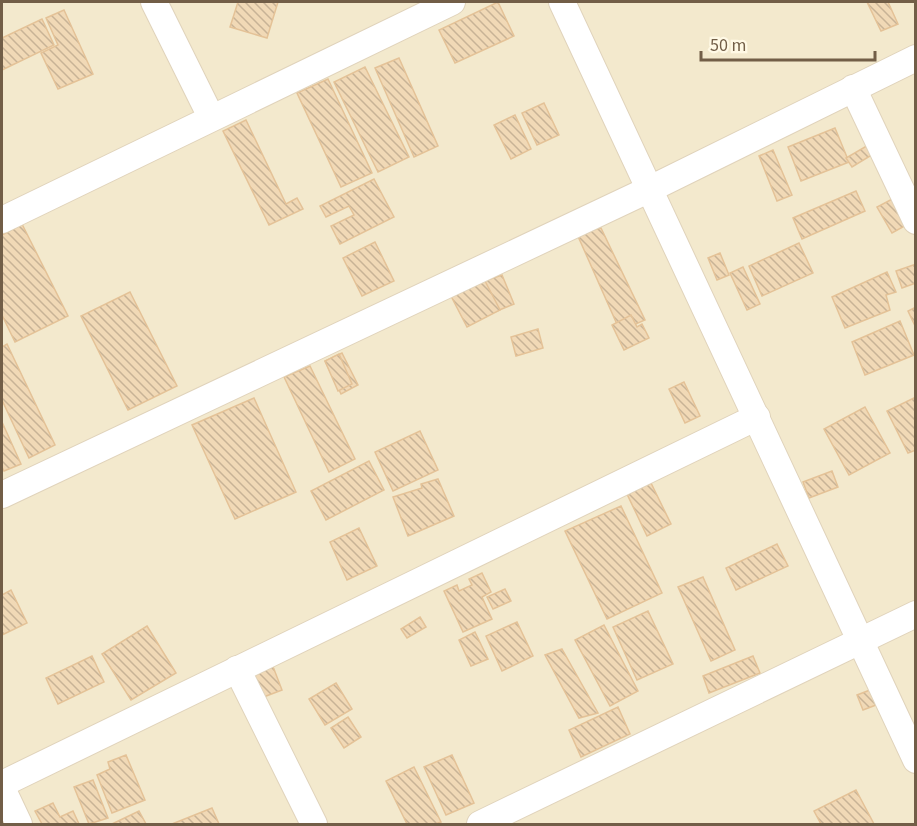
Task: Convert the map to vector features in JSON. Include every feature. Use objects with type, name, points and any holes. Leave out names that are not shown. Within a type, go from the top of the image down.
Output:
[{"type":"street","points":[[154,2],[211,117]]},
{"type":"street","points":[[2,220],[452,2]]},
{"type":"street","points":[[562,2],[915,760]]},
{"type":"street","points":[[2,495],[650,189],[915,58]]},
{"type":"street","points":[[853,88],[915,220]]},
{"type":"street","points":[[19,825],[2,786],[237,669],[757,417]]},
{"type":"street","points":[[480,825],[915,614]]},
{"type":"street","points":[[237,669],[314,825]]},
{"type":"shaded area","points":[[2,2],[915,2],[915,824],[2,824]]},
{"type":"building","points":[[238,2],[278,2],[267,38],[230,27]]},
{"type":"building","points":[[498,2],[514,36],[455,63],[439,30]]},
{"type":"building","points":[[867,2],[888,2],[898,24],[881,31]]},
{"type":"building","points":[[64,10],[93,74],[58,89],[41,53],[58,45],[46,18]]},
{"type":"building","points":[[42,19],[54,45],[2,70],[2,38]]},
{"type":"building","points":[[399,58],[438,146],[414,157],[375,68]]},
{"type":"building","points":[[365,67],[409,157],[378,172],[334,82]]},
{"type":"building","points":[[328,79],[372,173],[341,187],[297,93]]},
{"type":"building","points":[[544,103],[559,135],[537,145],[522,113]]},
{"type":"building","points":[[515,115],[531,149],[511,159],[494,125]]},
{"type":"building","points":[[246,120],[286,204],[297,198],[303,209],[269,225],[223,131]]},
{"type":"building","points":[[835,128],[849,162],[801,181],[788,147]]},
{"type":"building","points":[[870,144],[875,153],[852,167],[846,158]]},
{"type":"building","points":[[773,150],[792,195],[777,201],[759,156]]},
{"type":"building","points":[[374,179],[394,217],[340,244],[331,226],[354,215],[349,206],[326,217],[320,206]]},
{"type":"building","points":[[856,191],[865,211],[802,239],[793,218]]},
{"type":"building","points":[[896,197],[910,223],[892,233],[877,207]]},
{"type":"building","points":[[22,224],[68,316],[15,342],[2,315],[2,235]]},
{"type":"building","points":[[601,228],[645,320],[620,331],[577,234]]},
{"type":"building","points":[[375,242],[394,281],[362,296],[343,258]]},
{"type":"building","points":[[799,243],[813,273],[762,296],[749,266]]},
{"type":"building","points":[[720,253],[729,275],[717,280],[708,258]]},
{"type":"building","points":[[916,264],[916,283],[902,288],[896,271]]},
{"type":"building","points":[[743,267],[760,304],[747,310],[730,273]]},
{"type":"building","points":[[887,272],[896,292],[886,295],[890,310],[845,328],[832,297]]},
{"type":"building","points":[[502,275],[514,304],[480,318],[467,287]]},
{"type":"building","points":[[484,279],[500,310],[467,327],[451,296]]},
{"type":"building","points":[[130,292],[177,386],[128,410],[81,316]]},
{"type":"building","points":[[916,307],[916,328],[908,311]]},
{"type":"building","points":[[631,315],[637,327],[642,324],[649,338],[624,350],[612,325]]},
{"type":"building","points":[[900,321],[914,355],[865,375],[852,342]]},
{"type":"building","points":[[538,329],[543,348],[516,356],[511,337]]},
{"type":"building","points":[[7,344],[55,445],[29,458],[2,400],[2,347]]},
{"type":"building","points":[[342,353],[358,385],[341,394],[325,361]]},
{"type":"building","points":[[339,354],[352,384],[338,391],[325,361]]},
{"type":"building","points":[[310,366],[355,459],[329,472],[284,377]]},
{"type":"building","points":[[684,382],[700,416],[685,423],[669,389]]},
{"type":"building","points":[[916,397],[916,450],[908,453],[887,411]]},
{"type":"building","points":[[254,398],[296,492],[235,519],[192,425]]},
{"type":"building","points":[[865,407],[890,453],[849,475],[824,429]]},
{"type":"building","points":[[2,422],[21,464],[4,471],[2,467]]},
{"type":"building","points":[[420,431],[438,470],[393,491],[375,452]]},
{"type":"building","points":[[369,461],[384,490],[326,520],[311,491]]},
{"type":"building","points":[[832,471],[838,487],[809,498],[803,482]]},
{"type":"building","points":[[438,479],[454,516],[408,536],[393,497],[422,488],[421,484]]},
{"type":"building","points":[[651,483],[671,524],[647,536],[627,494]]},
{"type":"building","points":[[621,506],[662,593],[607,619],[565,531]]},
{"type":"building","points":[[359,528],[377,566],[347,580],[330,542]]},
{"type":"building","points":[[777,544],[788,566],[736,590],[726,568]]},
{"type":"building","points":[[482,573],[491,592],[482,597],[492,619],[463,632],[444,591],[457,585],[459,591],[472,585],[469,579]]},
{"type":"building","points":[[703,577],[735,650],[711,661],[678,587]]},
{"type":"building","points":[[505,589],[511,601],[493,609],[487,597]]},
{"type":"building","points":[[11,590],[27,623],[2,635],[2,595]]},
{"type":"building","points":[[648,611],[673,664],[637,680],[613,627]]},
{"type":"building","points":[[420,617],[426,627],[407,638],[401,629]]},
{"type":"building","points":[[517,622],[533,656],[502,671],[486,636]]},
{"type":"building","points":[[604,625],[638,691],[610,706],[575,640]]},
{"type":"building","points":[[147,626],[176,673],[131,700],[102,654]]},
{"type":"building","points":[[475,632],[488,659],[471,666],[459,640]]},
{"type":"building","points":[[562,649],[598,713],[579,718],[545,655]]},
{"type":"building","points":[[92,656],[104,682],[58,704],[46,678]]},
{"type":"building","points":[[753,656],[760,673],[709,693],[703,676]]},
{"type":"building","points":[[272,664],[282,690],[261,698],[251,672]]},
{"type":"building","points":[[336,683],[352,709],[325,725],[309,699]]},
{"type":"building","points":[[870,690],[876,705],[863,710],[857,695]]},
{"type":"building","points":[[618,707],[630,734],[581,757],[569,730]]},
{"type":"building","points":[[348,717],[361,737],[344,748],[331,728]]},
{"type":"building","points":[[126,755],[145,800],[112,813],[97,775],[110,769],[108,762]]},
{"type":"building","points":[[452,755],[474,803],[446,815],[424,767]]},
{"type":"building","points":[[414,767],[441,822],[407,824],[386,781]]},
{"type":"building","points":[[93,780],[108,818],[89,824],[74,787]]},
{"type":"building","points":[[856,790],[874,824],[821,824],[814,811]]},
{"type":"building","points":[[53,803],[60,817],[73,811],[79,824],[42,824],[35,811]]},
{"type":"building","points":[[212,808],[219,824],[172,824]]},
{"type":"building","points":[[139,811],[146,824],[112,824]]}]
